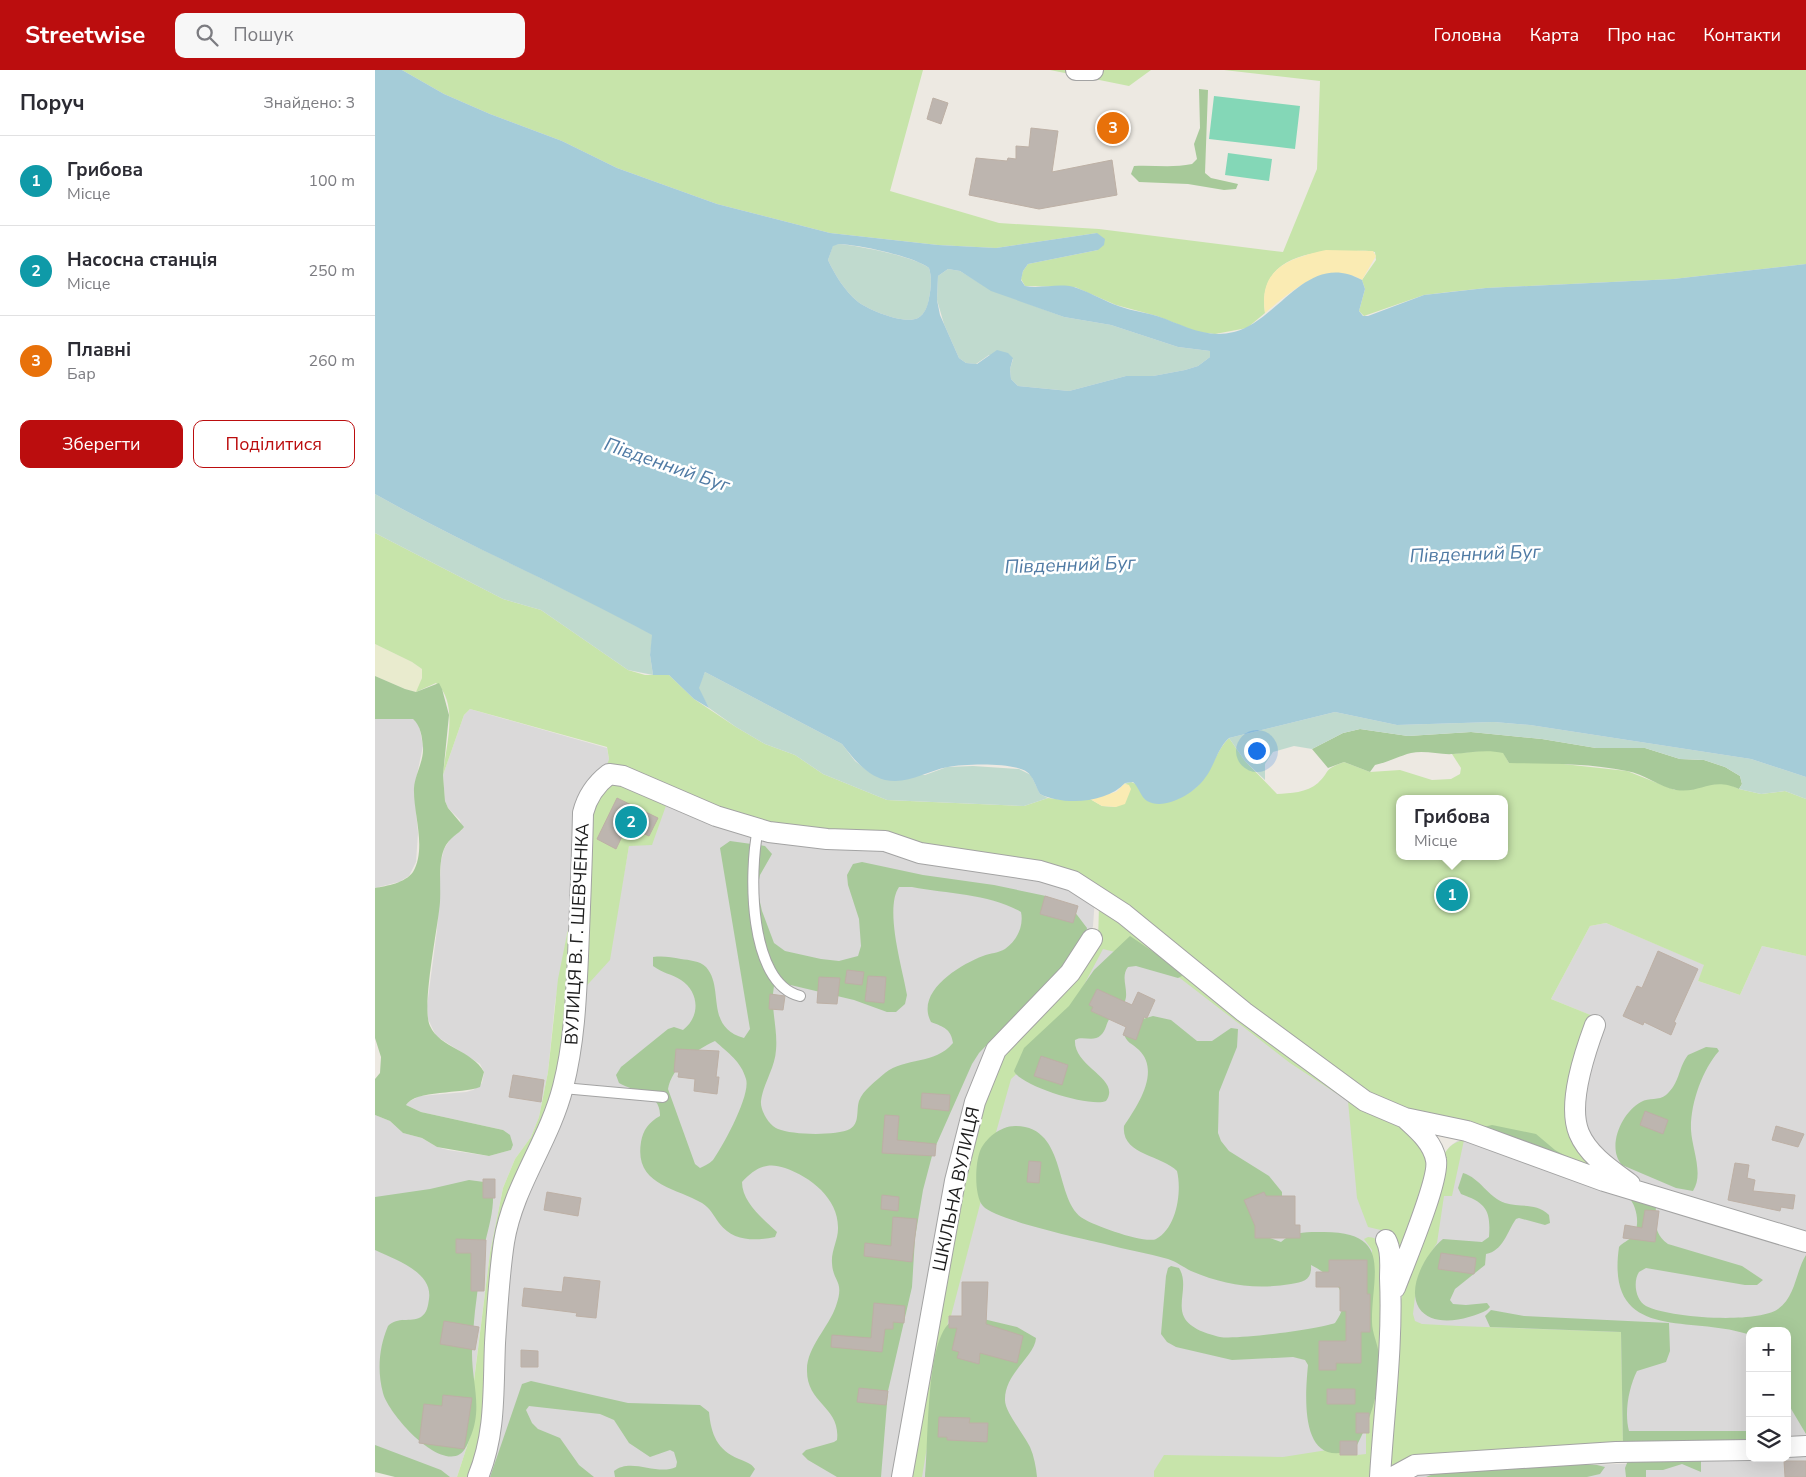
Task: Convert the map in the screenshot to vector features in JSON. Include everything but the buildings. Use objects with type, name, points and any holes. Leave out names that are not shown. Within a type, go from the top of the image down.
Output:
[{"type":"street","points":[[1076,70],[1093,70]]},
{"type":"street","name":"ВУЛИЦЯ В. Г. ШЕВЧЕНКА","points":[[478,1477],[490,1440],[494,1413],[495,1344],[507,1226],[520,1186],[547,1134],[563,1088],[571,1050],[575,1014],[583,813],[591,794],[600,781],[609,774],[623,776],[716,816],[758,829]]},
{"type":"street","points":[[758,829],[788,835],[885,842],[921,852],[1040,871],[1073,881],[1124,914],[1243,1012],[1365,1101],[1405,1118],[1467,1131],[1533,1157],[1806,1242]]},
{"type":"street","name":"ШКІЛЬНА ВУЛИЦЯ","points":[[902,1477],[955,1181],[975,1102],[996,1050],[1069,973],[1092,939]]},
{"type":"street","points":[[1595,1025],[1577,1091],[1578,1132],[1599,1160],[1639,1191]]},
{"type":"street","points":[[1405,1118],[1431,1146],[1437,1161]]},
{"type":"street","points":[[1391,1299],[1435,1181],[1437,1161],[1445,1147],[1467,1131]]},
{"type":"street","points":[[1380,1477],[1389,1380],[1391,1299],[1389,1250],[1386,1240]]},
{"type":"street","points":[[1791,1447],[1806,1446]]},
{"type":"street","points":[[1393,1477],[1415,1465],[1616,1452],[1746,1450]]},
{"type":"lane","points":[[758,829],[753,870],[755,918],[760,943],[779,985],[791,994],[801,996]]},
{"type":"lane","points":[[563,1088],[663,1097]]},
{"type":"shaded area","points":[[470,709],[607,748],[609,759],[567,934],[555,1003],[548,1072],[539,1117],[531,1137],[515,1159],[503,1188],[490,1253],[473,1388],[472,1431],[457,1477],[437,1477],[375,1463],[375,1115],[390,1121],[403,1133],[422,1138],[437,1147],[448,1150],[489,1156],[511,1150],[513,1145],[503,1130],[421,1112],[406,1105],[420,1096],[473,1090],[482,1083],[484,1072],[480,1064],[436,1036],[428,1019],[427,1006],[437,930],[441,861],[444,849],[451,838],[462,830],[460,820],[448,808],[445,801],[443,775],[464,715]]},
{"type":"shaded area","points":[[375,719],[413,719],[418,723],[423,746],[414,789],[418,833],[416,862],[409,876],[399,882],[375,888]]},
{"type":"shaded area","points":[[668,800],[875,845],[1046,876],[1095,898],[1093,926],[1088,940],[1002,1038],[894,1477],[486,1477],[505,1275],[580,993],[622,885],[629,846]]},
{"type":"shaded area","points":[[1606,923],[1705,965],[1698,981],[1740,995],[1762,946],[1806,956],[1806,1235],[1647,1185],[1612,1161],[1588,1133],[1580,1105],[1598,1033],[1605,1021],[1551,999],[1590,926]]},
{"type":"shaded area","points":[[1148,940],[1350,1096],[1402,1261],[1376,1477],[911,1477],[984,1098],[1098,943]]},
{"type":"shaded area","points":[[1473,1138],[1806,1246],[1806,1439],[1791,1441],[1791,1327],[1746,1327],[1746,1444],[1388,1431],[1397,1365],[1449,1147],[1457,1141]]},
{"type":"shaded area","points":[[1806,1451],[1806,1477],[1413,1477],[1419,1471],[1746,1459],[1746,1462],[1791,1462],[1791,1452]]},
{"type":"green space","points":[[402,70],[923,70],[890,191],[999,223],[1099,229],[1283,252],[1317,169],[1320,81],[1224,70],[1806,70],[1806,264],[1673,279],[1486,288],[1449,292],[1424,295],[1364,316],[1359,311],[1365,289],[1362,280],[1376,260],[1375,252],[1332,251],[1302,256],[1288,262],[1277,270],[1269,281],[1265,295],[1265,313],[1247,328],[1215,334],[1197,332],[1157,316],[1116,305],[1075,287],[1025,286],[1021,279],[1023,271],[1028,264],[1098,250],[1097,233],[996,248],[938,245],[830,233],[717,204],[617,168],[562,141],[490,114],[444,94]]},
{"type":"green space","points":[[1050,70],[1151,70],[1129,86]]},
{"type":"green space","points":[[1199,89],[1208,90],[1205,173],[1211,178],[1238,184],[1236,189],[1224,190],[1188,184],[1139,182],[1131,174],[1134,166],[1185,165],[1192,164],[1197,159],[1194,144],[1200,128]]},
{"type":"green space","points":[[1214,96],[1300,106],[1295,149],[1209,139]]},
{"type":"green space","points":[[1228,153],[1272,159],[1269,181],[1225,175]]},
{"type":"green space","points":[[839,244],[872,249],[911,259],[929,268],[931,279],[929,301],[923,314],[912,320],[905,320],[878,312],[857,301],[848,292],[828,260],[833,245]]},
{"type":"green space","points":[[948,269],[960,271],[991,290],[1064,317],[1111,325],[1178,347],[1210,351],[1210,357],[1198,366],[1185,370],[1153,376],[1126,376],[1069,391],[1018,386],[1011,379],[1010,369],[1013,359],[989,355],[976,364],[966,363],[959,358],[944,324],[937,300],[938,276]]},
{"type":"green space","points":[[375,494],[444,531],[653,635],[650,655],[653,675],[628,670],[541,610],[503,599],[375,533]]},
{"type":"green space","points":[[375,533],[503,599],[541,610],[628,670],[645,675],[669,675],[694,699],[765,744],[795,755],[823,774],[887,800],[1024,806],[1048,798],[1064,800],[1090,799],[1102,806],[1116,807],[1129,785],[1124,784],[1131,782],[1136,784],[1145,799],[1177,797],[1193,790],[1199,784],[1229,738],[1245,761],[1277,794],[1309,789],[1318,783],[1330,769],[1344,762],[1370,772],[1400,770],[1432,780],[1451,779],[1460,774],[1461,768],[1452,754],[1487,750],[1503,752],[1509,763],[1554,763],[1627,771],[1675,790],[1691,790],[1704,785],[1727,783],[1739,789],[1761,794],[1785,791],[1806,799],[1806,956],[1762,946],[1740,995],[1698,981],[1704,965],[1606,923],[1590,926],[1551,999],[1598,1018],[1571,1111],[1618,1180],[1375,1098],[1071,877],[795,833],[606,768],[609,759],[607,747],[470,709],[464,715],[443,775],[449,727],[447,702],[443,692],[436,683],[416,692],[422,678],[422,669],[375,644]]},
{"type":"green space","points":[[375,644],[422,669],[423,673],[419,690],[416,692],[405,689],[375,676]]},
{"type":"green space","points":[[705,672],[842,744],[855,761],[869,772],[925,775],[947,767],[973,766],[1019,769],[1031,775],[1040,794],[1048,798],[1024,806],[887,800],[823,774],[795,755],[765,744],[736,727],[709,708],[698,688]]},
{"type":"green space","points":[[375,676],[416,692],[439,683],[442,689],[449,715],[443,775],[445,801],[448,808],[464,827],[448,842],[442,855],[440,902],[427,1002],[428,1016],[430,1026],[441,1039],[472,1059],[484,1072],[480,1087],[419,1097],[411,1100],[406,1105],[421,1112],[503,1130],[510,1135],[513,1145],[511,1150],[489,1156],[437,1147],[422,1138],[403,1133],[390,1121],[375,1115],[375,1079],[380,1073],[381,1057],[375,1038],[375,888],[405,879],[413,872],[417,863],[419,841],[414,788],[423,747],[422,736],[413,719],[375,719]]},
{"type":"green space","points":[[1335,712],[1397,725],[1494,722],[1530,725],[1751,759],[1806,777],[1806,799],[1785,791],[1761,794],[1739,789],[1742,784],[1740,776],[1725,767],[1704,760],[1680,759],[1645,748],[1596,748],[1542,739],[1471,732],[1408,736],[1360,729],[1343,733],[1312,749],[1294,746],[1273,752],[1265,764],[1265,780],[1245,761],[1229,738]]},
{"type":"green space","points":[[1360,729],[1408,736],[1471,732],[1542,739],[1596,748],[1645,748],[1680,759],[1704,760],[1725,767],[1740,776],[1742,784],[1739,789],[1721,784],[1685,791],[1676,790],[1627,771],[1583,765],[1509,763],[1503,753],[1490,751],[1448,754],[1411,753],[1375,765],[1370,772],[1344,762],[1328,768],[1312,749],[1343,733]]},
{"type":"green space","points":[[617,779],[668,800],[652,845],[629,846],[610,960],[580,993],[587,811]]},
{"type":"green space","points":[[730,841],[765,846],[772,854],[760,875],[757,889],[762,911],[774,943],[785,951],[821,959],[839,961],[858,956],[861,946],[859,919],[848,885],[847,875],[853,864],[862,862],[923,875],[994,885],[1046,896],[1071,907],[1087,928],[1085,940],[1070,959],[979,1053],[972,1064],[933,1152],[923,1190],[915,1238],[912,1287],[888,1391],[881,1477],[837,1477],[808,1460],[802,1454],[806,1450],[837,1440],[837,1429],[834,1420],[812,1391],[808,1382],[807,1371],[810,1354],[833,1314],[839,1291],[832,1263],[838,1233],[837,1218],[829,1199],[813,1183],[795,1172],[778,1166],[766,1166],[751,1173],[742,1182],[745,1196],[749,1203],[777,1232],[775,1237],[745,1239],[731,1234],[719,1223],[705,1205],[659,1183],[650,1176],[644,1167],[641,1156],[641,1142],[647,1127],[660,1116],[659,1108],[651,1097],[619,1083],[616,1075],[621,1067],[668,1029],[674,1027],[683,1030],[693,1018],[696,1004],[691,991],[678,978],[653,966],[653,957],[687,960],[704,965],[714,985],[719,1016],[724,1025],[732,1033],[744,1038],[750,1029],[720,848]],"holes":[[[899,887],[969,895],[996,901],[1021,912],[1019,933],[1005,949],[983,956],[962,966],[942,981],[934,990],[929,1000],[928,1011],[931,1022],[946,1029],[951,1035],[953,1043],[938,1055],[893,1068],[885,1073],[863,1093],[859,1101],[855,1124],[850,1129],[835,1133],[814,1134],[793,1133],[778,1129],[771,1125],[761,1105],[764,1088],[774,1063],[776,1050],[774,986],[782,983],[854,1000],[887,1012],[896,1012],[905,1004],[907,995],[894,924],[893,910]],[[715,1041],[741,1067],[746,1079],[746,1086],[740,1108],[723,1144],[713,1160],[700,1168],[695,1164],[668,1089],[674,1073],[685,1060]]]},
{"type":"green space","points":[[577,898],[564,1073],[519,1177],[489,1397],[474,1477],[457,1477],[472,1431],[473,1389],[490,1253],[503,1188],[515,1159],[531,1137],[539,1117],[548,1072],[558,979],[567,934]]},
{"type":"green space","points":[[1099,905],[1424,1141],[1431,1177],[1398,1252],[1385,1231],[1368,1227],[1357,1198],[1348,1101],[1290,1063],[1141,948],[1119,953],[1103,949],[1068,1015],[1046,1047],[1011,1079],[986,1168],[984,1189],[951,1316],[949,1316],[922,1477],[911,1477],[964,1164],[984,1098],[1005,1050],[1098,943]]},
{"type":"green space","points":[[1130,936],[1180,970],[1182,976],[1178,978],[1136,966],[1128,967],[1125,974],[1125,1000],[1122,1006],[1110,1018],[1103,1033],[1091,1039],[1081,1038],[1075,1040],[1076,1049],[1081,1058],[1108,1086],[1109,1093],[1106,1101],[1072,1099],[1042,1089],[1019,1077],[1014,1071],[1024,1048],[1069,1006],[1094,970]]},
{"type":"green space","points":[[1153,1016],[1171,1020],[1197,1041],[1212,1041],[1231,1028],[1238,1029],[1237,1047],[1219,1092],[1218,1133],[1221,1141],[1229,1151],[1269,1176],[1282,1192],[1282,1201],[1265,1236],[1281,1242],[1285,1238],[1301,1233],[1324,1232],[1346,1234],[1361,1240],[1370,1248],[1374,1260],[1375,1273],[1372,1322],[1379,1355],[1379,1368],[1374,1404],[1366,1427],[1355,1449],[1337,1453],[1324,1450],[1315,1441],[1309,1428],[1307,1412],[1308,1365],[1305,1360],[1293,1357],[1232,1360],[1176,1347],[1167,1342],[1161,1334],[1166,1276],[1168,1268],[1171,1266],[1179,1268],[1182,1274],[1182,1312],[1190,1325],[1205,1333],[1229,1338],[1278,1333],[1335,1323],[1341,1313],[1342,1296],[1339,1288],[1327,1275],[1311,1265],[1309,1277],[1291,1284],[1252,1286],[1228,1283],[1203,1276],[1168,1259],[1021,1223],[991,1211],[983,1206],[980,1201],[976,1180],[977,1164],[980,1151],[985,1142],[1004,1128],[1015,1126],[1032,1129],[1044,1138],[1052,1151],[1074,1210],[1084,1219],[1098,1226],[1131,1237],[1150,1240],[1156,1239],[1163,1234],[1169,1227],[1176,1208],[1179,1189],[1177,1171],[1162,1161],[1135,1149],[1125,1136],[1124,1126],[1145,1089],[1148,1068],[1139,1050],[1128,1041],[1124,1033],[1132,1024]]},
{"type":"green space","points":[[1706,1047],[1717,1048],[1719,1051],[1702,1078],[1691,1120],[1697,1161],[1697,1177],[1693,1191],[1676,1188],[1622,1165],[1617,1158],[1616,1140],[1622,1122],[1634,1107],[1641,1102],[1666,1095],[1674,1086],[1688,1055]]},
{"type":"green space","points":[[1492,1125],[1536,1134],[1555,1150],[1656,1206],[1658,1232],[1668,1244],[1742,1266],[1763,1280],[1757,1285],[1745,1285],[1646,1268],[1639,1272],[1637,1276],[1636,1290],[1639,1299],[1646,1306],[1673,1314],[1713,1318],[1752,1317],[1767,1314],[1778,1309],[1788,1298],[1806,1255],[1806,1434],[1791,1409],[1791,1327],[1746,1327],[1746,1334],[1727,1329],[1658,1320],[1639,1312],[1626,1299],[1618,1278],[1619,1247],[1635,1233],[1637,1222],[1636,1211],[1629,1198],[1479,1128]]},
{"type":"green space","points":[[1464,1140],[1452,1196],[1444,1196],[1437,1243],[1423,1265],[1416,1288],[1413,1314],[1415,1321],[1422,1324],[1459,1326],[1621,1332],[1623,1446],[1388,1472],[1397,1314],[1441,1159],[1450,1146]]},
{"type":"green space","points":[[1463,1173],[1469,1175],[1505,1203],[1539,1208],[1549,1215],[1550,1223],[1545,1225],[1519,1218],[1516,1219],[1501,1245],[1486,1254],[1485,1265],[1455,1289],[1450,1300],[1453,1304],[1487,1303],[1490,1307],[1480,1313],[1462,1319],[1442,1320],[1425,1314],[1419,1308],[1416,1300],[1417,1280],[1425,1261],[1443,1239],[1482,1242],[1489,1237],[1489,1220],[1485,1209],[1481,1204],[1461,1194],[1458,1188]]},
{"type":"green space","points":[[469,1180],[484,1182],[493,1191],[493,1205],[485,1243],[474,1325],[472,1364],[476,1396],[476,1416],[474,1427],[465,1449],[460,1454],[450,1457],[439,1454],[415,1437],[394,1413],[383,1393],[380,1359],[388,1326],[396,1321],[413,1320],[421,1317],[426,1311],[429,1290],[425,1281],[411,1268],[375,1250],[375,1197],[430,1189]]},
{"type":"green space","points":[[1368,1237],[1379,1242],[1384,1254],[1376,1477],[1154,1477],[1154,1471],[1164,1455],[1283,1457],[1340,1448],[1357,1455],[1366,1454],[1366,1433],[1369,1433],[1372,1250],[1364,1239]]},
{"type":"green space","points":[[1491,1310],[1524,1316],[1669,1323],[1670,1351],[1666,1362],[1637,1371],[1634,1377],[1627,1408],[1629,1431],[1746,1431],[1746,1444],[1623,1446],[1621,1332],[1490,1327],[1485,1316]]},
{"type":"green space","points":[[979,1318],[1017,1327],[1036,1338],[1031,1351],[1010,1381],[1005,1399],[1011,1416],[1033,1454],[1037,1477],[925,1477],[930,1393],[937,1348],[943,1331],[952,1321]]},
{"type":"green space","points":[[531,1381],[628,1403],[700,1405],[709,1412],[711,1427],[720,1446],[731,1455],[752,1465],[755,1469],[750,1477],[615,1477],[614,1471],[621,1467],[636,1466],[669,1469],[676,1467],[677,1462],[674,1452],[670,1450],[650,1457],[629,1443],[614,1420],[600,1414],[529,1406],[526,1410],[532,1423],[538,1429],[560,1438],[579,1465],[594,1477],[490,1477],[522,1384]]},
{"type":"green space","points":[[375,1445],[441,1470],[450,1477],[395,1477],[375,1472]]},
{"type":"green space","points":[[1629,1458],[1701,1458],[1701,1472],[1682,1464],[1663,1470],[1646,1470],[1646,1477],[1626,1477],[1625,1468]]},
{"type":"green space","points":[[1569,1463],[1605,1467],[1600,1474],[1587,1477],[1426,1477],[1443,1470]]},
{"type":"sand","points":[[1326,250],[1373,251],[1376,256],[1362,280],[1349,275],[1335,273],[1310,280],[1286,295],[1265,313],[1264,298],[1272,275],[1289,262]]},
{"type":"sand","points":[[1124,784],[1129,785],[1131,789],[1125,804],[1116,807],[1102,806],[1090,799],[1116,792]]},
{"type":"water","name":"Південний Буг","points":[[375,70],[402,70],[444,94],[490,114],[562,141],[617,168],[717,204],[830,233],[938,245],[996,248],[1097,233],[1105,239],[1104,245],[1098,250],[1028,264],[1023,271],[1021,280],[1025,286],[1074,287],[1118,306],[1214,334],[1234,332],[1250,326],[1309,280],[1325,274],[1343,273],[1362,280],[1365,289],[1359,311],[1363,316],[1368,316],[1424,295],[1486,288],[1673,279],[1806,264],[1806,777],[1751,759],[1530,725],[1494,722],[1397,725],[1335,712],[1229,738],[1200,784],[1187,795],[1162,804],[1147,801],[1133,782],[1125,783],[1117,790],[1097,798],[1073,801],[1050,798],[1040,794],[1033,779],[1027,772],[1000,765],[955,766],[901,781],[885,780],[866,770],[842,744],[705,672],[699,688],[709,708],[694,699],[669,675],[653,675],[650,655],[652,635],[443,531],[375,494]],"holes":[[[839,244],[860,246],[886,252],[911,259],[929,268],[931,279],[929,301],[923,314],[918,318],[905,320],[878,312],[857,301],[848,292],[828,260],[833,246]],[[948,269],[960,271],[991,291],[1064,317],[1111,325],[1178,347],[1210,351],[1210,357],[1198,366],[1185,370],[1153,376],[1126,376],[1069,391],[1018,386],[1011,379],[1010,369],[1013,358],[1008,353],[997,350],[977,364],[966,363],[959,358],[940,315],[937,300],[938,276]]]},
{"type":"place","name":"Плавні","points":[[1113,128]]},
{"type":"place","name":"Насосна станція","points":[[631,822]]},
{"type":"place","name":"Грибова","points":[[1452,895]]}]
